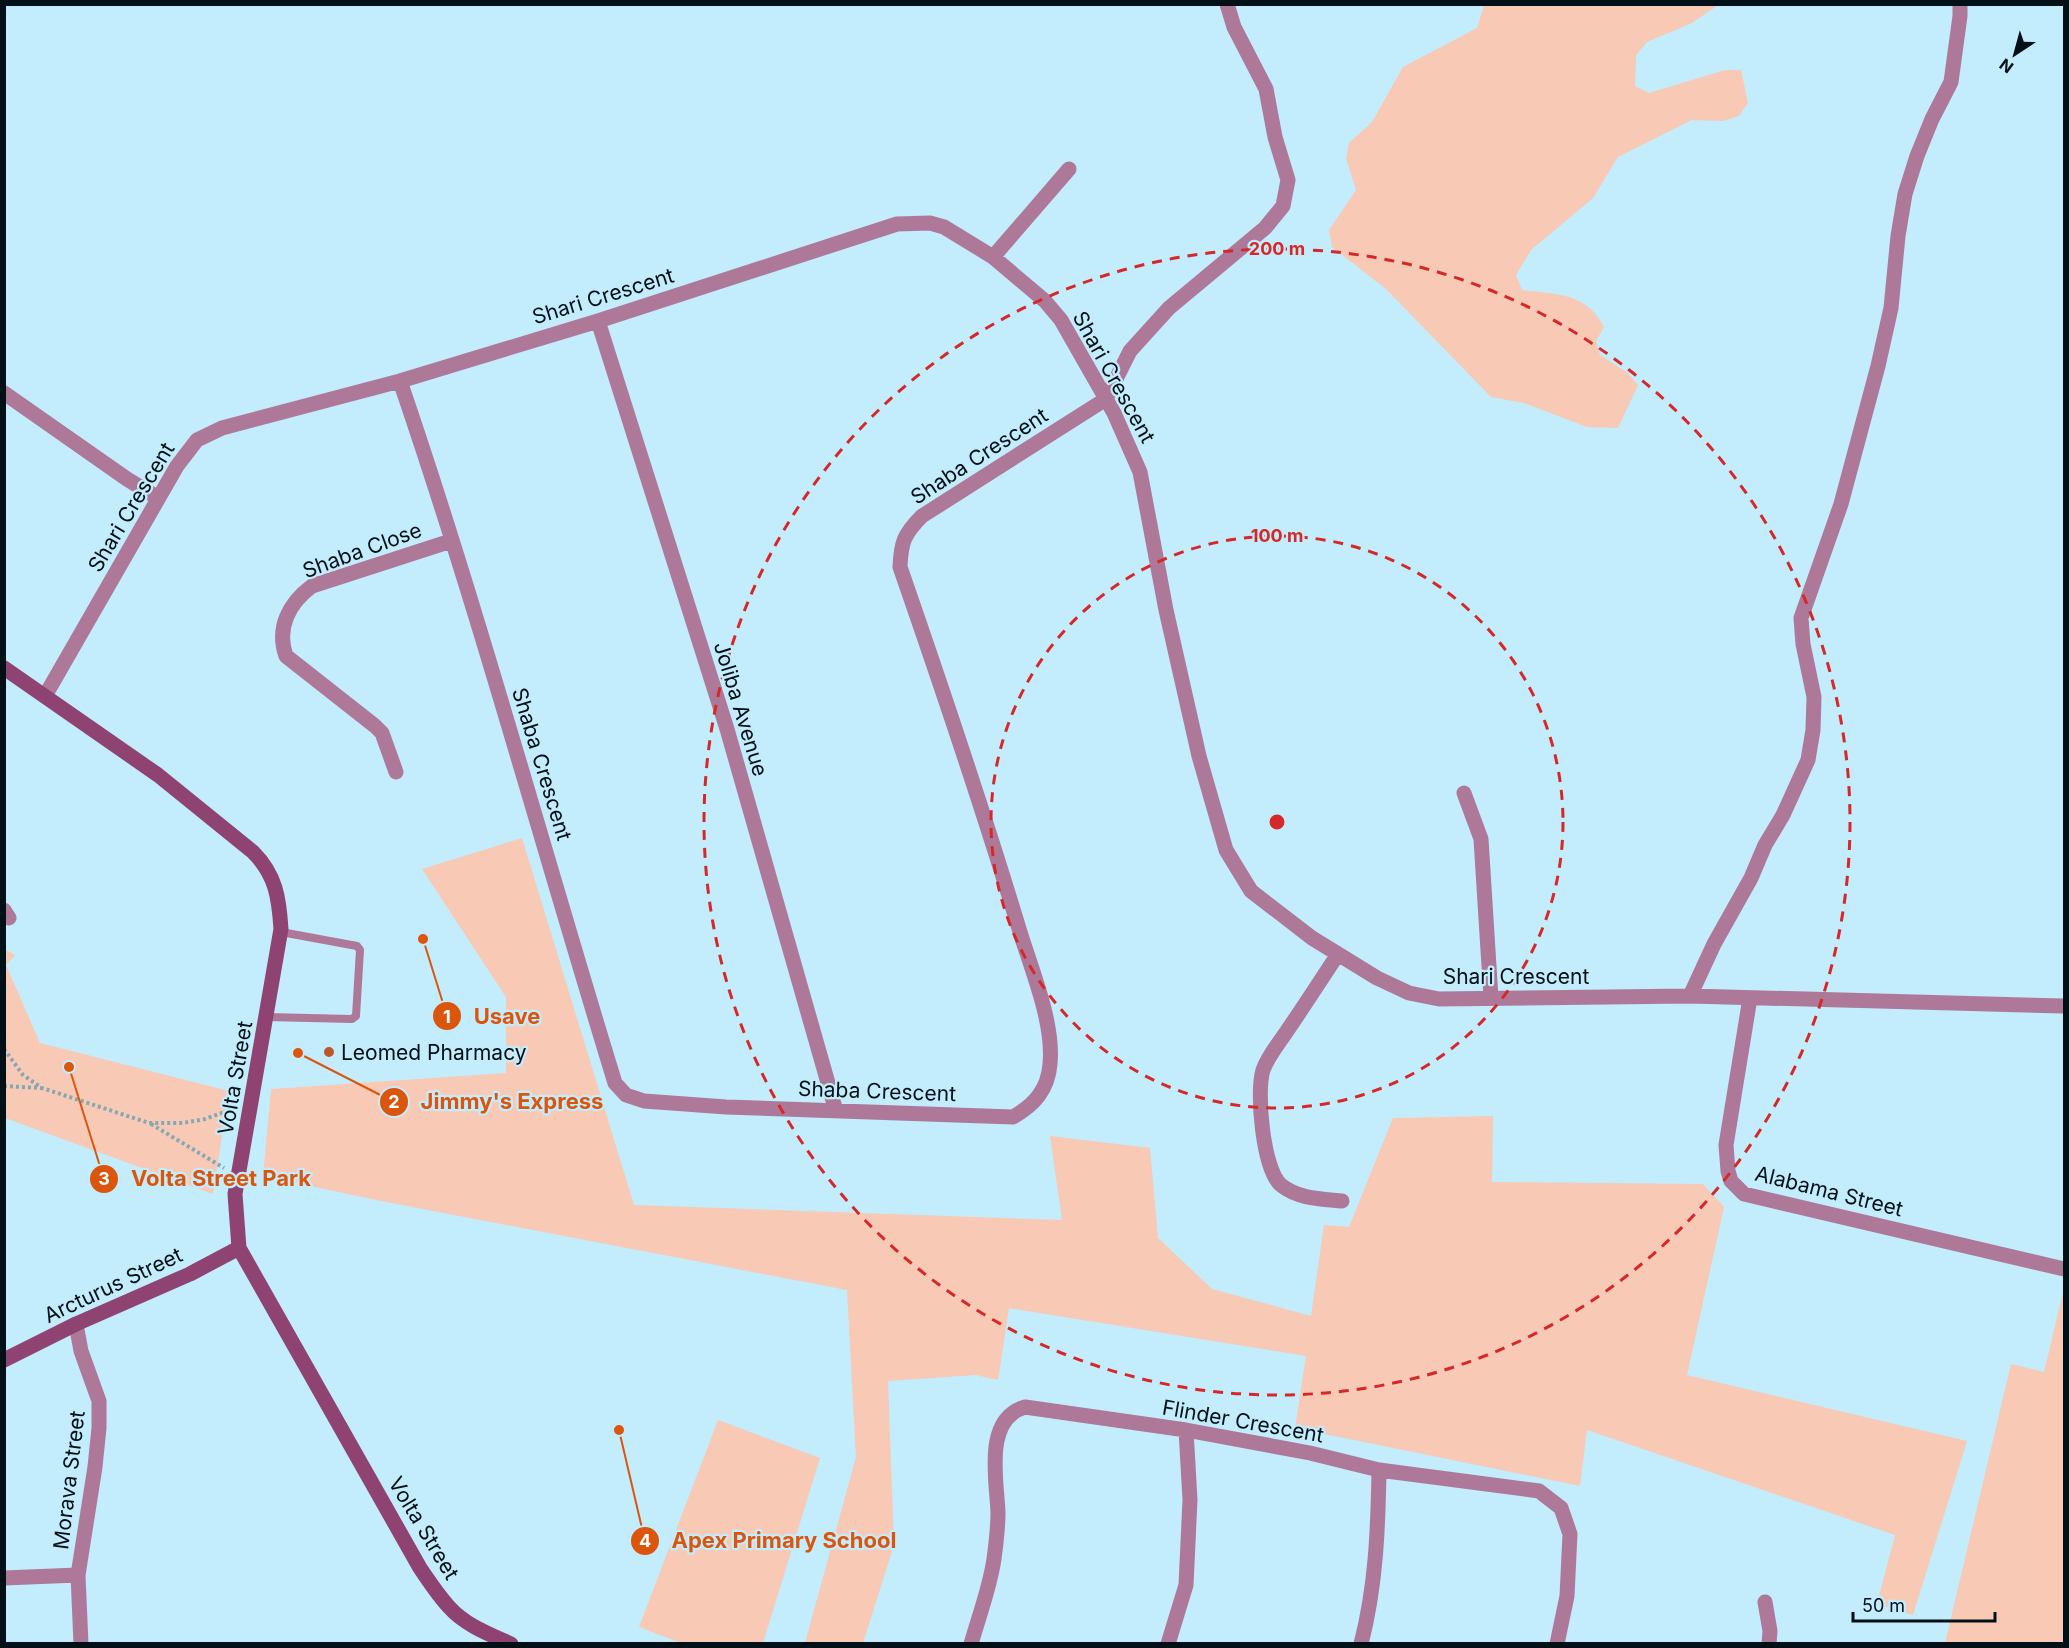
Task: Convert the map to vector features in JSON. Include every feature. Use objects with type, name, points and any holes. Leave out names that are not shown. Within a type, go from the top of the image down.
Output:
[{"type":"street","points":[[1106,399],[1130,351],[1169,308],[1265,228],[1283,206],[1288,180],[1275,137],[1266,89],[1234,27],[1227,4]]},
{"type":"street","points":[[1690,996],[1714,944],[1783,815],[1808,760],[1813,730],[1814,697],[1803,644],[1801,618],[1841,504],[1878,366],[1890,308],[1905,194],[1932,118],[1951,82],[1960,4]]},
{"type":"street","points":[[993,257],[1069,169]]},
{"type":"street","name":"Shari Crescent","points":[[45,696],[158,498],[177,466],[197,440],[216,430],[400,381],[598,321],[897,224],[930,223],[944,227],[993,257],[1046,301],[1060,320],[1126,436],[1140,472],[1168,622],[1199,756],[1226,850],[1251,891],[1303,931],[1377,978],[1409,993],[1439,999],[1690,996],[2064,1006]]},
{"type":"street","name":"Joliba Avenue","points":[[598,321],[727,729],[836,1111]]},
{"type":"street","name":"Shaba Crescent","points":[[400,381],[451,541],[615,1083],[626,1095],[644,1101],[1013,1117],[1036,1101],[1046,1082],[1050,1067],[1051,1035],[1004,880],[900,567],[901,551],[908,531],[922,516],[1106,399]]},
{"type":"street","points":[[4,393],[158,498]]},
{"type":"street","name":"Shaba Close","points":[[396,772],[382,733],[286,656],[281,638],[284,623],[298,598],[312,586],[451,541]]},
{"type":"street","name":"Volta Street","points":[[4,668],[158,776],[265,864],[279,900],[281,932],[235,1194],[239,1248],[420,1568],[450,1608],[462,1619],[511,1644]]},
{"type":"street","points":[[1464,793],[1481,839],[1491,998]]},
{"type":"street","points":[[1338,954],[1264,1068],[1260,1096],[1263,1133],[1271,1168],[1279,1184],[1293,1192],[1313,1198],[1342,1201]]},
{"type":"street","name":"Alabama Street","points":[[1750,998],[1726,1145],[1728,1172],[1735,1186],[1744,1194],[2064,1269]]},
{"type":"street","name":"Arcturus Street","points":[[4,1360],[76,1324],[190,1274],[239,1248]]},
{"type":"street","name":"Morava Street","points":[[76,1324],[81,1351],[99,1401],[99,1428],[78,1575],[81,1644]]},
{"type":"street","name":"Flinder Crescent","points":[[971,1644],[994,1562],[998,1516],[995,1453],[1000,1428],[1009,1415],[1025,1407],[1186,1430],[1310,1453],[1379,1470],[1539,1491],[1562,1508],[1570,1534],[1567,1596],[1557,1644]]},
{"type":"street","points":[[1168,1644],[1186,1585],[1190,1500],[1186,1430]]},
{"type":"street","points":[[1361,1644],[1369,1613],[1377,1547],[1379,1470]]},
{"type":"street","points":[[4,1578],[78,1575]]},
{"type":"street","points":[[1766,1602],[1770,1644]]},
{"type":"lane","points":[[267,1017],[352,1019],[356,1016],[360,950],[357,946],[281,932]]},
{"type":"path","points":[[4,1049],[23,1075],[42,1088]]},
{"type":"path","points":[[4,1086],[42,1088],[149,1123],[224,1168],[239,1174]]},
{"type":"path","points":[[149,1123],[183,1123],[205,1119],[231,1108],[249,1112]]},
{"type":"shaded area","points":[[1484,5],[1718,5],[1692,23],[1647,42],[1636,55],[1635,86],[1649,93],[1725,70],[1741,70],[1748,103],[1739,116],[1723,121],[1692,120],[1618,157],[1593,198],[1531,250],[1516,275],[1522,290],[1569,297],[1589,307],[1597,316],[1604,327],[1596,341],[1600,355],[1628,373],[1638,385],[1618,428],[1587,427],[1524,403],[1491,397],[1386,289],[1332,247],[1329,230],[1356,190],[1346,158],[1349,143],[1372,122],[1403,67],[1477,28]]},
{"type":"shaded area","points":[[522,838],[634,1205],[1062,1220],[1050,1136],[1150,1148],[1158,1238],[1212,1289],[1311,1316],[1324,1225],[1349,1227],[1393,1118],[1493,1116],[1492,1182],[1703,1184],[1724,1207],[1687,1375],[1967,1441],[1913,1615],[1877,1604],[1895,1535],[1587,1430],[1580,1486],[1295,1428],[1306,1356],[1009,1308],[998,1380],[976,1375],[888,1381],[894,1545],[863,1643],[805,1643],[856,1457],[847,1290],[381,1201],[263,1176],[271,1089],[506,1073],[506,997],[422,869]]},
{"type":"shaded area","points":[[4,949],[15,955],[6,965],[40,1043],[229,1091],[213,1194],[5,1118]]},
{"type":"shaded area","points":[[2064,1288],[2064,1643],[1945,1643],[2011,1364],[2044,1372]]},
{"type":"shaded area","points":[[718,1420],[820,1458],[763,1643],[681,1643],[639,1627]]},
{"type":"place","name":"Usave","points":[[423,939]]},
{"type":"place","name":"Leomed Pharmacy","points":[[329,1052]]},
{"type":"place","name":"Jimmy's Express","points":[[298,1053]]},
{"type":"place","name":"Volta Street Park","points":[[69,1067]]},
{"type":"place","name":"Apex Primary School","points":[[619,1430]]}]
